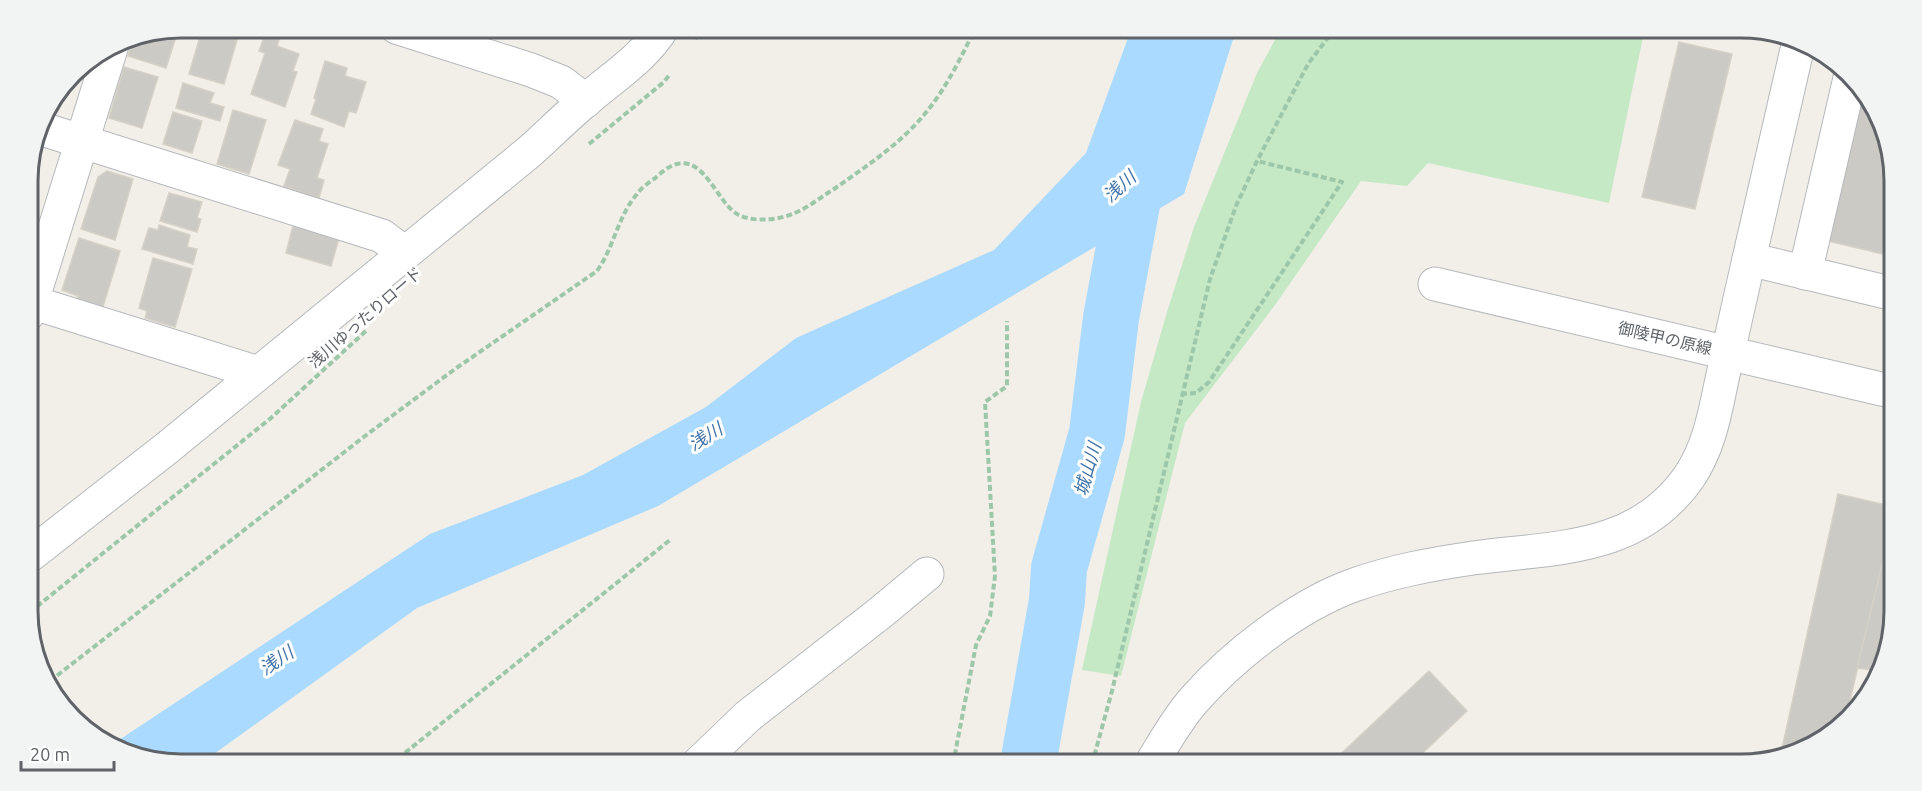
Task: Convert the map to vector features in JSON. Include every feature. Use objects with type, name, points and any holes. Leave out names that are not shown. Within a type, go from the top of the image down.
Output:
[{"type":"street","points":[[431,38],[561,82],[586,101]]},
{"type":"street","points":[[38,549],[167,448],[529,152],[586,101],[635,62],[656,38]]},
{"type":"street","points":[[1158,753],[1192,701],[1234,659],[1315,602],[1354,585],[1412,568],[1604,540],[1638,525],[1662,508],[1689,476],[1706,446],[1797,49]]},
{"type":"street","points":[[38,281],[108,57]]},
{"type":"street","points":[[1805,273],[1848,86]]},
{"type":"street","points":[[46,131],[382,236],[394,245],[402,256]]},
{"type":"street","points":[[1749,259],[1884,292]]},
{"type":"street","name":"御陵甲の原線","points":[[1435,284],[1884,390]]},
{"type":"street","points":[[38,308],[258,373]]},
{"type":"street","points":[[709,754],[748,716],[927,574]]},
{"type":"path","points":[[693,42],[695,38]]},
{"type":"path","points":[[54,678],[455,369],[597,271],[606,259],[625,211],[637,193],[666,168],[678,163],[693,165],[736,214],[753,219],[771,220],[794,214],[859,172],[910,129],[939,94],[970,38]]},
{"type":"path","points":[[1095,753],[1112,691],[1210,279],[1236,206],[1257,160],[1308,64],[1328,38]]},
{"type":"path","points":[[582,150],[664,82],[676,65]]},
{"type":"path","points":[[1182,394],[1196,393],[1209,382],[1342,182],[1257,160]]},
{"type":"path","points":[[955,754],[976,645],[990,616],[993,596],[995,566],[985,402],[1007,386],[1007,321]]},
{"type":"path","name":"浅川ゆったりロード","points":[[38,606],[271,418],[372,325]]},
{"type":"path","points":[[404,754],[670,540]]},
{"type":"green space","points":[[1276,38],[1643,38],[1609,203],[1428,163],[1407,186],[1361,181],[1275,305],[1185,423],[1121,676],[1082,670],[1141,402],[1167,312],[1194,227],[1257,73]]},
{"type":"water","name":"浅川","points":[[1128,38],[1234,38],[1184,194],[658,506],[417,608],[214,754],[153,751],[119,740],[430,534],[583,475],[706,407],[796,338],[994,250],[1086,153]]},
{"type":"building","points":[[176,38],[166,68],[128,56],[131,46],[153,40]]},
{"type":"building","points":[[200,38],[237,40],[224,84],[189,74]]},
{"type":"building","points":[[264,38],[279,38],[277,46],[299,54],[293,71],[297,72],[285,107],[251,94],[265,53],[259,51]]},
{"type":"building","points":[[1679,42],[1732,54],[1695,209],[1642,197]]},
{"type":"building","points":[[325,61],[347,68],[345,76],[366,82],[356,113],[349,111],[344,127],[311,114]]},
{"type":"building","points":[[124,67],[158,77],[142,128],[109,118]]},
{"type":"building","points":[[183,83],[214,93],[210,103],[224,107],[220,121],[176,108]]},
{"type":"building","points":[[1860,101],[1874,126],[1883,162],[1884,250],[1883,254],[1828,241]]},
{"type":"building","points":[[233,110],[266,120],[249,174],[217,164]]},
{"type":"building","points":[[173,112],[202,121],[192,153],[163,144]]},
{"type":"building","points":[[295,120],[323,129],[319,141],[328,144],[317,178],[324,180],[319,198],[284,186],[290,169],[278,165]]},
{"type":"building","points":[[107,171],[133,179],[115,240],[81,229],[98,177]]},
{"type":"building","points":[[169,193],[202,202],[197,218],[201,219],[197,232],[160,221]]},
{"type":"building","points":[[159,225],[190,235],[187,247],[197,249],[193,264],[142,249],[149,228],[158,230]]},
{"type":"building","points":[[293,226],[339,238],[331,266],[286,253]]},
{"type":"building","points":[[79,238],[120,251],[102,310],[76,302],[78,296],[62,290]]},
{"type":"building","points":[[153,258],[192,269],[175,327],[145,318],[147,311],[139,308]]},
{"type":"building","points":[[1838,494],[1884,504],[1884,558],[1849,705],[1843,712],[1813,734],[1782,747]]},
{"type":"building","points":[[1884,557],[1884,610],[1880,647],[1871,670],[1857,668]]},
{"type":"building","points":[[1429,671],[1467,711],[1422,753],[1341,753]]},
{"type":"waterway","name":"城山川","points":[[1030,753],[1057,601],[1059,568],[1097,433],[1111,318],[1138,172],[1170,38]]}]
